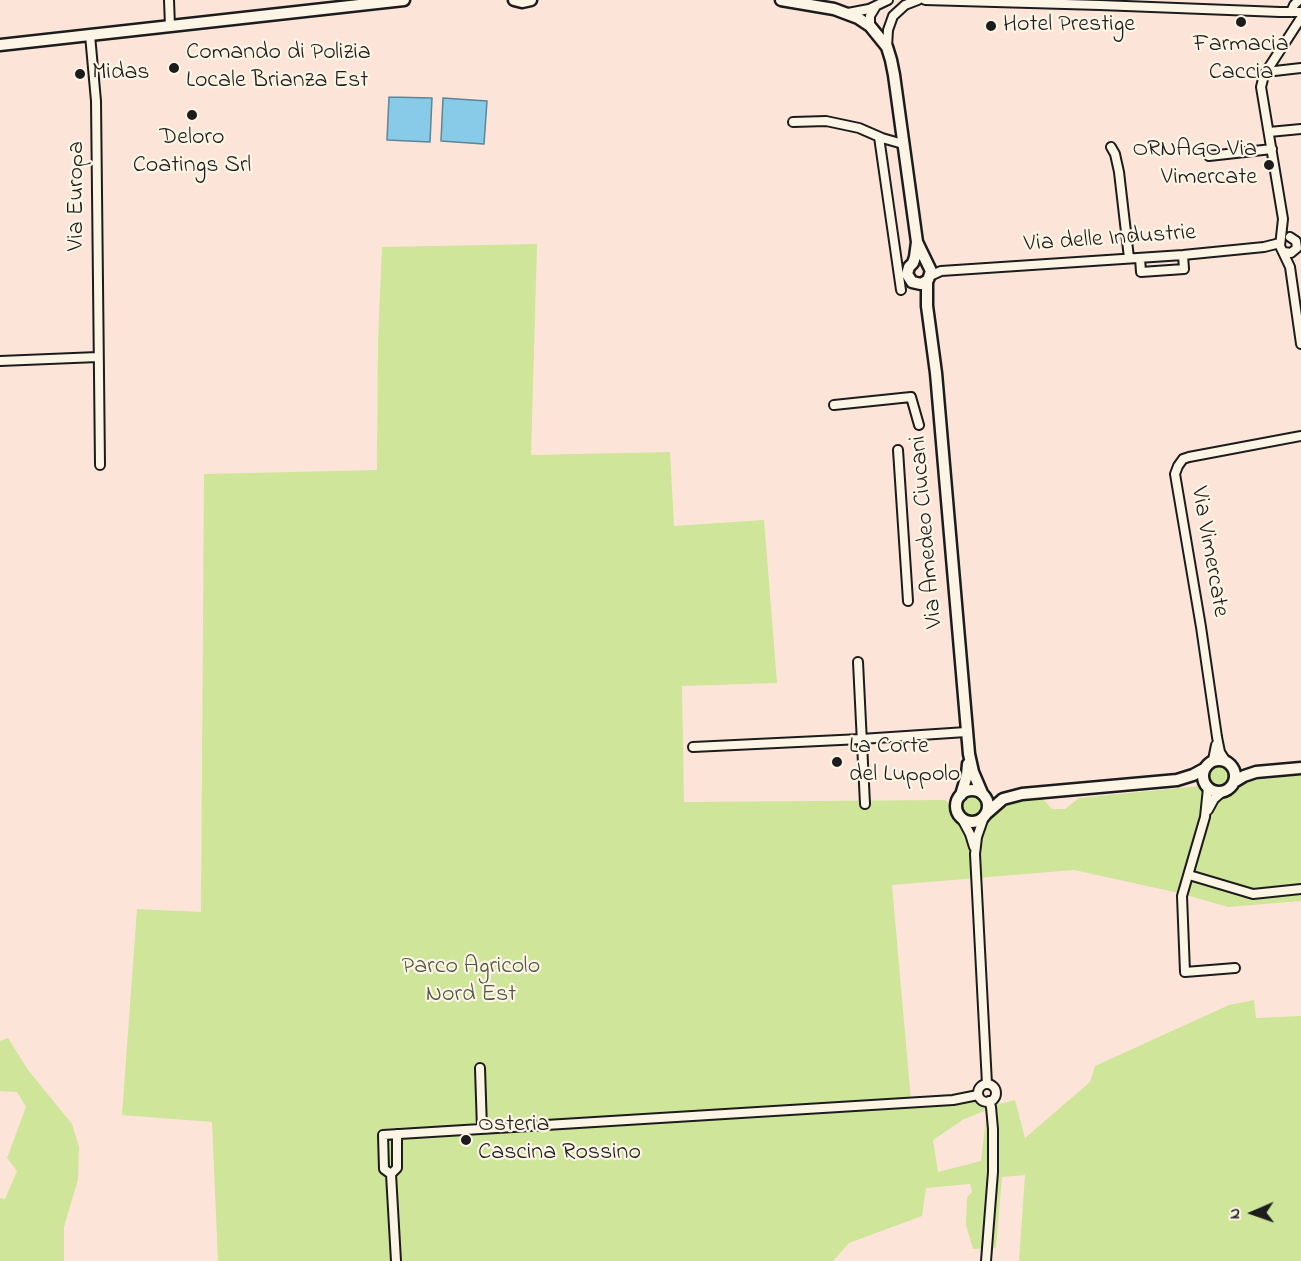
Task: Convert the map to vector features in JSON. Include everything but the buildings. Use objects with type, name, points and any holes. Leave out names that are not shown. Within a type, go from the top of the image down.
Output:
[{"type":"main road","points":[[0,45],[404,0]]},
{"type":"main road","points":[[514,0],[521,2],[531,0]]},
{"type":"main road","points":[[781,0],[848,13],[870,26]]},
{"type":"main road","name":"Via Amedeo Ciucani","points":[[870,26],[887,47],[891,60],[917,242],[928,272],[927,306],[936,373],[966,732],[973,772],[988,803],[986,815]]},
{"type":"main road","name":"Via Amedeo Ciucani","points":[[917,242],[908,274],[927,306]]},
{"type":"main road","points":[[913,262],[920,261],[928,272],[921,284],[915,283]]},
{"type":"main road","name":"Via Amedeo Ciucani","points":[[962,819],[958,815],[956,806],[967,775],[969,754]]},
{"type":"main road","points":[[962,819],[974,823],[980,821],[999,802],[1032,793],[1178,780],[1195,775],[1208,763],[1218,759],[1243,769],[1258,771],[1301,768]]},
{"type":"main road","points":[[1228,762],[1235,774],[1234,782]]},
{"type":"main road","points":[[1204,769],[1203,777],[1208,788]]},
{"type":"main road","points":[[1178,780],[1196,782],[1222,792],[1234,782],[1258,771]]},
{"type":"main road","points":[[961,795],[971,790],[995,797],[1009,798]]},
{"type":"street","points":[[169,0],[170,26]]},
{"type":"street","points":[[848,13],[876,6],[888,0]]},
{"type":"street","points":[[887,47],[888,30],[893,16],[905,5],[918,0]]},
{"type":"street","points":[[925,0],[1188,4],[1301,12]]},
{"type":"street","points":[[1291,12],[1299,0]]},
{"type":"street","points":[[870,26],[870,16],[876,6]]},
{"type":"street","points":[[1301,18],[1266,72],[1261,87],[1283,219],[1280,248],[1290,267],[1301,344]]},
{"type":"street","name":"Via Europa","points":[[90,35],[96,100],[100,465]]},
{"type":"street","points":[[1266,72],[1301,68]]},
{"type":"street","points":[[794,122],[826,122],[859,128],[903,144]]},
{"type":"street","points":[[1269,132],[1301,129]]},
{"type":"street","points":[[879,137],[901,290]]},
{"type":"street","points":[[1111,147],[1119,172],[1129,258]]},
{"type":"street","points":[[1209,156],[1272,149]]},
{"type":"street","points":[[1281,242],[1285,237],[1301,238]]},
{"type":"street","points":[[1290,237],[1297,242],[1297,249],[1290,267]]},
{"type":"street","name":"Via delle Industrie","points":[[928,272],[1183,255],[1264,247],[1281,242]]},
{"type":"street","points":[[1284,252],[1289,254],[1297,249]]},
{"type":"street","points":[[1140,258],[1141,272],[1163,271],[1184,269],[1183,255]]},
{"type":"street","points":[[0,361],[99,357]]},
{"type":"street","points":[[834,405],[910,397],[919,425]]},
{"type":"street","name":"Via Vimercate","points":[[1228,762],[1220,752],[1217,737],[1175,474],[1183,459],[1189,457],[1301,436]]},
{"type":"street","points":[[898,450],[908,601]]},
{"type":"street","points":[[858,662],[865,804]]},
{"type":"street","points":[[693,747],[966,732]]},
{"type":"street","name":"Via Vimercate","points":[[1213,760],[1217,737]]},
{"type":"street","points":[[1208,788],[1205,817],[1182,896],[1185,972],[1235,968]]},
{"type":"street","points":[[1205,817],[1214,799],[1222,792]]},
{"type":"street","name":"Via Amedeo Ciucani","points":[[986,815],[977,837],[975,854],[987,1084]]},
{"type":"street","name":"Via Amedeo Ciucani","points":[[962,819],[970,834],[975,854]]},
{"type":"street","points":[[1189,875],[1253,894],[1301,889]]},
{"type":"street","points":[[480,1068],[482,1129]]},
{"type":"street","points":[[987,1084],[992,1086],[995,1092],[994,1097],[989,1101],[981,1100],[978,1095],[980,1088],[987,1084]]},
{"type":"street","points":[[396,1261],[391,1174],[384,1168],[382,1135],[953,1100],[978,1095]]},
{"type":"street","points":[[986,1261],[993,1172],[993,1129],[989,1101]]},
{"type":"street","points":[[391,1174],[397,1168],[397,1134]]},
{"type":"green space","name":"Parco Agricolo Nord Est","points":[[537,244],[531,455],[670,452],[674,526],[764,520],[777,683],[682,686],[684,802],[945,800],[960,809],[964,797],[974,794],[982,798],[1042,798],[1052,809],[1065,809],[1079,798],[1210,785],[1207,779],[1208,772],[1212,766],[1217,764],[1229,769],[1231,774],[1229,783],[1301,775],[1301,901],[1228,907],[1179,893],[1074,870],[892,885],[911,1101],[999,1099],[999,1104],[1015,1100],[1025,1138],[1090,1082],[1095,1066],[1229,1005],[1254,1000],[1256,1018],[1301,1016],[1301,1261],[1019,1261],[1025,1175],[1002,1177],[996,1248],[973,1249],[966,1225],[967,1197],[972,1192],[970,1184],[926,1188],[922,1216],[849,1243],[833,1261],[218,1261],[212,1122],[122,1115],[137,909],[201,912],[204,474],[377,470],[378,340],[382,247]],"holes":[[[987,1110],[981,1161],[938,1172],[933,1140],[964,1119]]]},
{"type":"green space","points":[[8,1038],[28,1070],[72,1124],[79,1147],[78,1179],[64,1227],[64,1261],[0,1261],[0,1198],[5,1199],[17,1171],[7,1158],[26,1107],[17,1092],[0,1091],[0,1041]]},
{"type":"water","points":[[389,97],[432,98],[430,142],[387,140]]},
{"type":"water","points":[[443,98],[487,101],[484,144],[441,141]]},
{"type":"place","name":"Farmacia Caccia","points":[[1241,22]]},
{"type":"place","name":"Hotel Prestige","points":[[991,26]]},
{"type":"place","name":"Comando di Polizia Locale Brianza Est","points":[[174,68]]},
{"type":"place","name":"Midas","points":[[80,74]]},
{"type":"place","name":"Deloro Coatings Srl","points":[[192,115]]},
{"type":"place","name":"ORNAGO Via Vimercate","points":[[1269,165]]},
{"type":"place","name":"La Corte del Luppolo","points":[[837,762]]},
{"type":"place","name":"Osteria Cascina Rossino","points":[[466,1140]]}]
